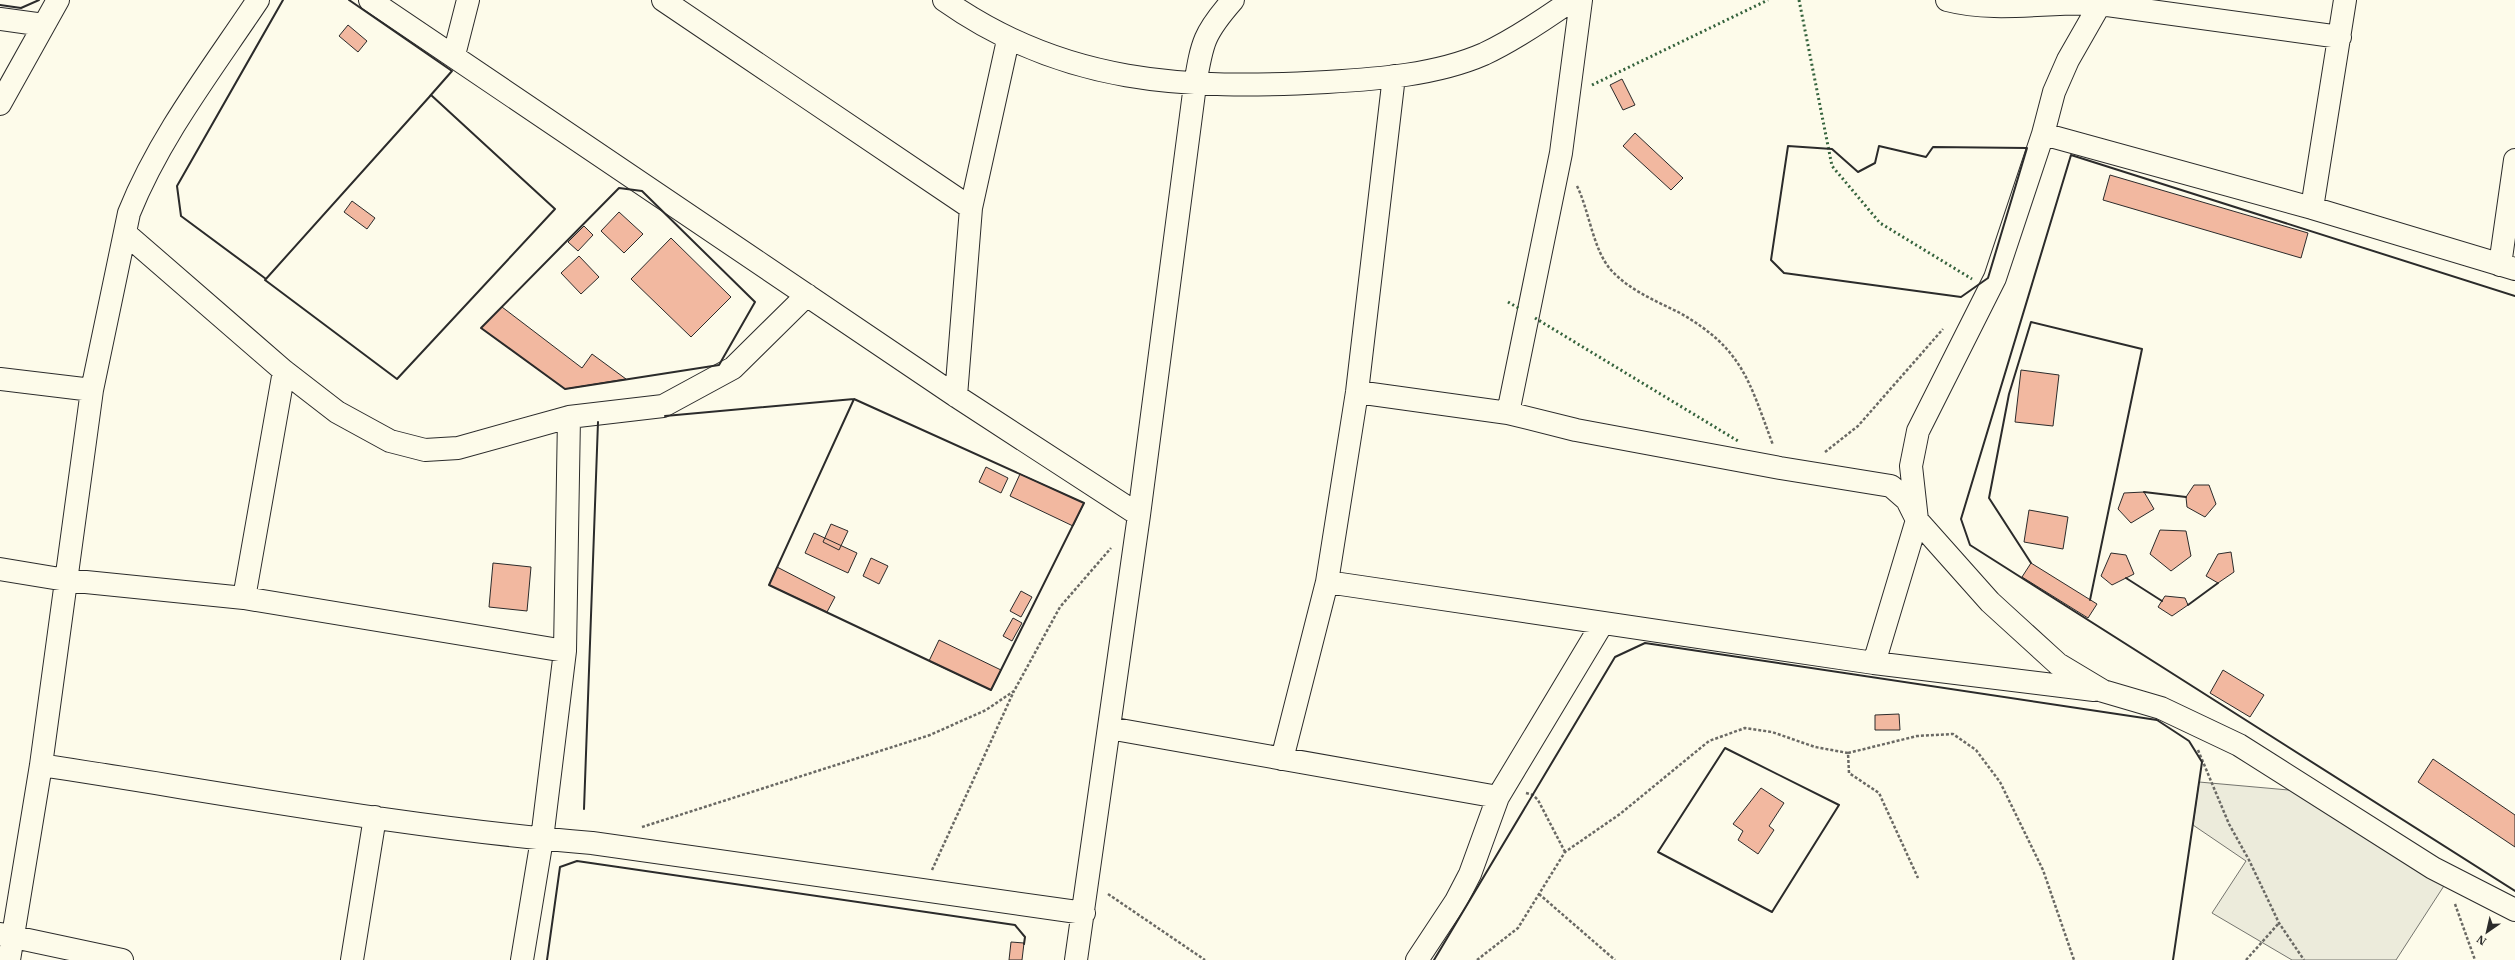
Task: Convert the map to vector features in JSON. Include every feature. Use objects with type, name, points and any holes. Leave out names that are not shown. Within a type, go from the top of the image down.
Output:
[{"type":"street","points":[[0,104],[58,0]]},
{"type":"street","points":[[9,960],[6,935],[41,765],[92,390],[129,213],[138,190],[168,134],[258,0]]},
{"type":"street","points":[[370,0],[454,55],[956,396],[1139,515]]},
{"type":"street","points":[[454,55],[468,0]]},
{"type":"street","points":[[663,0],[971,208]]},
{"type":"street","points":[[944,0],[968,17],[1008,40],[1094,69],[1120,76],[1195,85],[1314,83],[1394,76],[1457,63],[1483,54],[1572,0]]},
{"type":"street","points":[[1076,960],[1084,913],[1139,515],[1195,85],[1204,40],[1211,25],[1233,0]]},
{"type":"street","points":[[1508,413],[1561,153],[1581,0]]},
{"type":"street","points":[[1947,0],[2000,8],[2070,2],[2100,4],[2340,37]]},
{"type":"street","points":[[2312,208],[2345,0]]},
{"type":"street","points":[[1874,663],[1917,520],[1911,466],[1912,452],[1918,431],[1995,278],[2043,134],[2054,92],[2068,60],[2100,4]]},
{"type":"street","points":[[0,19],[44,25]]},
{"type":"street","points":[[956,396],[971,208],[1008,40]]},
{"type":"street","points":[[1282,759],[1327,582],[1357,392],[1394,76]]},
{"type":"street","points":[[2043,134],[2312,208],[2508,267],[2515,160]]},
{"type":"street","points":[[125,233],[284,371],[337,412],[390,441],[425,450],[458,448],[569,417],[663,406],[733,368],[807,295]]},
{"type":"street","points":[[244,598],[284,371]]},
{"type":"street","points":[[0,379],[92,390]]},
{"type":"street","points":[[1357,392],[1508,413],[1576,430],[1780,468],[1891,486],[1907,500],[1917,520],[1990,602],[2021,632],[2058,664],[2103,691]]},
{"type":"street","points":[[522,960],[542,839],[565,651],[569,417]]},
{"type":"street","points":[[0,569],[66,580],[244,598],[565,651]]},
{"type":"street","points":[[1327,582],[1602,624],[1874,663],[2103,691],[2161,708],[2239,745],[2446,874],[2515,910]]},
{"type":"street","points":[[1417,960],[1456,901],[1470,874],[1498,798],[1602,624]]},
{"type":"street","points":[[1109,728],[1498,798]]},
{"type":"street","points":[[41,765],[375,817],[542,839],[592,843],[924,889],[1084,913]]},
{"type":"street","points":[[352,960],[375,817]]},
{"type":"street","points":[[6,935],[122,960]]},
{"type":"path","points":[[1561,153],[1582,196],[1601,254],[1610,269],[1626,284],[1692,320],[1716,338],[1736,358],[1748,378],[1780,468]]},
{"type":"path","points":[[1820,454],[1827,452],[1858,426],[1945,327]]},
{"type":"path","points":[[924,889],[1014,691],[1060,607],[1114,544]]},
{"type":"path","points":[[637,829],[930,735],[986,710],[1014,691]]},
{"type":"path","points":[[1477,960],[1518,928],[1565,852],[1620,814],[1709,741],[1745,728],[1772,732],[1815,747],[1848,753],[1917,736],[1953,734],[1976,750],[2000,782],[2043,870],[2074,960]]},
{"type":"path","points":[[2195,743],[2218,802],[2279,923],[2304,960]]},
{"type":"path","points":[[1848,753],[1849,773],[1879,793],[1918,878]]},
{"type":"path","points":[[1498,798],[1527,793],[1533,794],[1538,800],[1565,852]]},
{"type":"path","points":[[2446,874],[2475,960]]},
{"type":"path","points":[[1088,881],[1205,960]]},
{"type":"path","points":[[1539,894],[1615,960]]},
{"type":"path","points":[[2246,960],[2279,923]]},
{"type":"shaded area","points":[[2199,782],[2322,793],[2451,875],[2396,960],[2292,960],[2212,913],[2246,861],[2193,825]]},
{"type":"building","points":[[348,25],[367,41],[358,52],[339,36]]},
{"type":"building","points":[[1622,79],[1635,105],[1623,110],[1610,85]]},
{"type":"building","points":[[1635,133],[1683,178],[1671,190],[1623,146]]},
{"type":"building","points":[[2110,175],[2308,233],[2301,258],[2103,200]]},
{"type":"building","points":[[352,201],[375,218],[367,229],[344,212]]},
{"type":"building","points":[[619,212],[643,234],[624,253],[601,231]]},
{"type":"building","points":[[584,226],[593,235],[578,251],[568,242]]},
{"type":"building","points":[[671,238],[731,297],[691,337],[631,279]]},
{"type":"building","points":[[579,256],[599,277],[581,294],[561,273]]},
{"type":"building","points":[[502,307],[582,368],[592,354],[626,379],[565,389],[481,328]]},
{"type":"building","points":[[2021,370],[2059,375],[2053,426],[2015,422]]},
{"type":"building","points":[[986,467],[1008,478],[1001,493],[979,482]]},
{"type":"building","points":[[1020,474],[1084,503],[1073,526],[1010,496]]},
{"type":"building","points":[[2194,485],[2209,485],[2216,504],[2205,517],[2187,507],[2186,497]]},
{"type":"building","points":[[2144,492],[2154,509],[2131,523],[2118,509],[2124,493]]},
{"type":"building","points":[[2029,510],[2068,517],[2063,549],[2024,542]]},
{"type":"building","points":[[831,524],[848,531],[839,550],[823,542]]},
{"type":"building","points":[[2160,530],[2186,531],[2191,556],[2171,571],[2150,554]]},
{"type":"building","points":[[814,533],[857,553],[848,573],[805,553]]},
{"type":"building","points":[[2231,552],[2234,572],[2218,583],[2206,576],[2218,554]]},
{"type":"building","points":[[2111,553],[2126,555],[2134,574],[2112,585],[2101,576]]},
{"type":"building","points":[[871,558],[888,566],[879,584],[863,576]]},
{"type":"building","points":[[493,563],[531,567],[527,611],[489,607]]},
{"type":"building","points":[[2031,563],[2097,604],[2088,618],[2022,577]]},
{"type":"building","points":[[777,567],[835,597],[827,612],[769,585]]},
{"type":"building","points":[[1021,591],[1032,597],[1021,617],[1010,611]]},
{"type":"building","points":[[2165,596],[2185,598],[2188,605],[2172,616],[2158,607]]},
{"type":"building","points":[[1013,618],[1022,623],[1012,641],[1003,636]]},
{"type":"building","points":[[939,640],[1001,670],[991,690],[929,661]]},
{"type":"building","points":[[2223,670],[2264,695],[2250,717],[2210,693]]},
{"type":"building","points":[[1899,714],[1900,730],[1875,730],[1875,715]]},
{"type":"building","points":[[2433,759],[2515,815],[2515,847],[2418,782]]},
{"type":"building","points":[[1761,788],[1784,803],[1769,826],[1774,830],[1758,854],[1738,840],[1743,831],[1733,824]]},
{"type":"building","points":[[1011,942],[1024,943],[1022,960],[1009,960]]},
{"type":"hedge","points":[[1592,85],[1768,0]]},
{"type":"hedge","points":[[1799,0],[1832,166],[1880,223],[1972,279]]},
{"type":"hedge","points":[[1508,302],[1520,309]]},
{"type":"hedge","points":[[1535,318],[1738,441]]},
{"type":"wall","points":[[0,5],[21,8],[39,0]]},
{"type":"wall","points":[[266,279],[181,216],[177,186],[283,0]]},
{"type":"wall","points":[[349,0],[452,71],[430,96]]},
{"type":"wall","points":[[431,95],[555,209],[397,379],[265,280],[431,95]]},
{"type":"wall","points":[[1788,146],[1832,149],[1858,172],[1875,163],[1879,146],[1926,157],[1933,147],[2027,148],[1988,278],[1961,297],[1784,273],[1771,260],[1788,146]]},
{"type":"wall","points":[[2515,296],[2071,155],[1961,519],[1970,545],[2515,891]]},
{"type":"wall","points":[[619,188],[642,191],[755,302],[719,365],[565,389],[481,328],[619,188]]},
{"type":"wall","points":[[2031,563],[1989,498],[2009,394],[2031,322],[2142,349],[2090,600]]},
{"type":"wall","points":[[854,399],[1084,503],[991,690],[769,585],[854,399]]},
{"type":"wall","points":[[665,416],[854,399]]},
{"type":"wall","points":[[584,809],[598,422]]},
{"type":"wall","points":[[2144,492],[2186,497]]},
{"type":"wall","points":[[2126,578],[2162,601]]},
{"type":"wall","points":[[2188,605],[2218,583]]},
{"type":"wall","points":[[1434,960],[1615,657],[1645,643],[2157,720],[2189,741],[2202,762],[2173,960]]},
{"type":"wall","points":[[1725,748],[1839,805],[1772,912],[1658,852],[1725,748]]},
{"type":"wall","points":[[547,960],[560,867],[577,861],[1015,925],[1025,937],[1024,944]]}]
